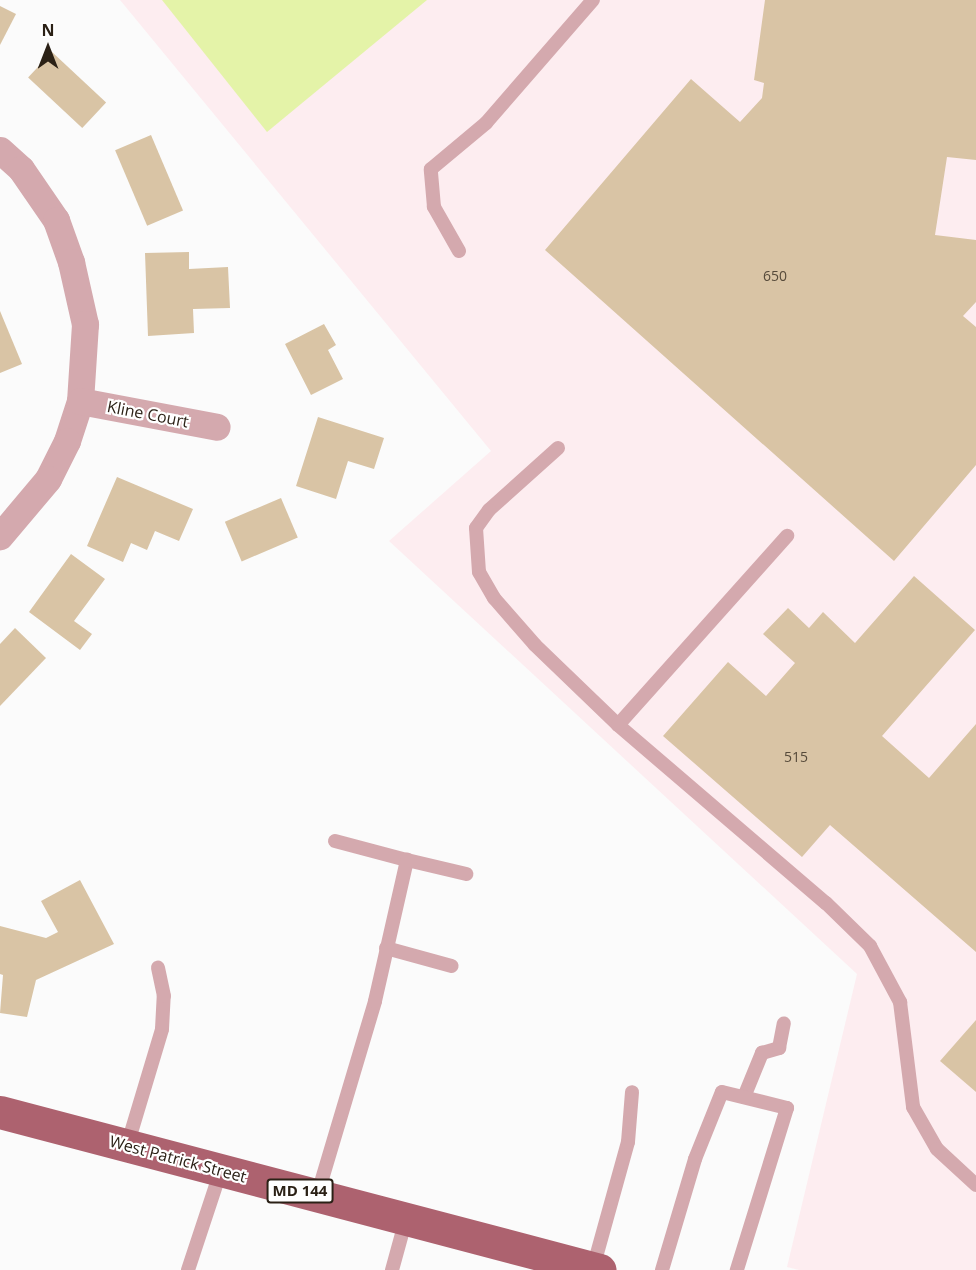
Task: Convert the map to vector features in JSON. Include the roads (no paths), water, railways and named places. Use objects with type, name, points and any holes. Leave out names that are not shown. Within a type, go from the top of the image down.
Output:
[{"type":"main road","name":"West Patrick Street","points":[[0,1113],[597,1269]]},
{"type":"street","points":[[0,150],[21,169],[56,220],[71,262],[85,324],[80,401],[48,478],[0,536]]},
{"type":"street","name":"Kline Court","points":[[80,401],[217,427]]},
{"type":"lane","points":[[459,251],[434,207],[431,169],[486,123],[593,0]]},
{"type":"lane","points":[[558,448],[489,510],[476,528],[479,572],[494,598],[535,645],[618,725],[826,903],[870,946],[900,1002],[913,1107],[937,1149],[976,1185]]},
{"type":"lane","points":[[618,725],[787,536]]},
{"type":"lane","points":[[335,841],[466,874]]},
{"type":"lane","points":[[317,1196],[375,1001],[407,860]]},
{"type":"lane","points":[[386,948],[452,966]]},
{"type":"lane","points":[[127,1146],[162,1029],[164,996],[158,968]]},
{"type":"lane","points":[[744,1097],[762,1053],[779,1048],[784,1023]]},
{"type":"lane","points":[[597,1269],[628,1142],[632,1092]]},
{"type":"lane","points":[[662,1270],[695,1159],[722,1092],[787,1108],[737,1270]]},
{"type":"lane","points":[[188,1270],[221,1170]]},
{"type":"lane","points":[[392,1270],[406,1219]]}]
